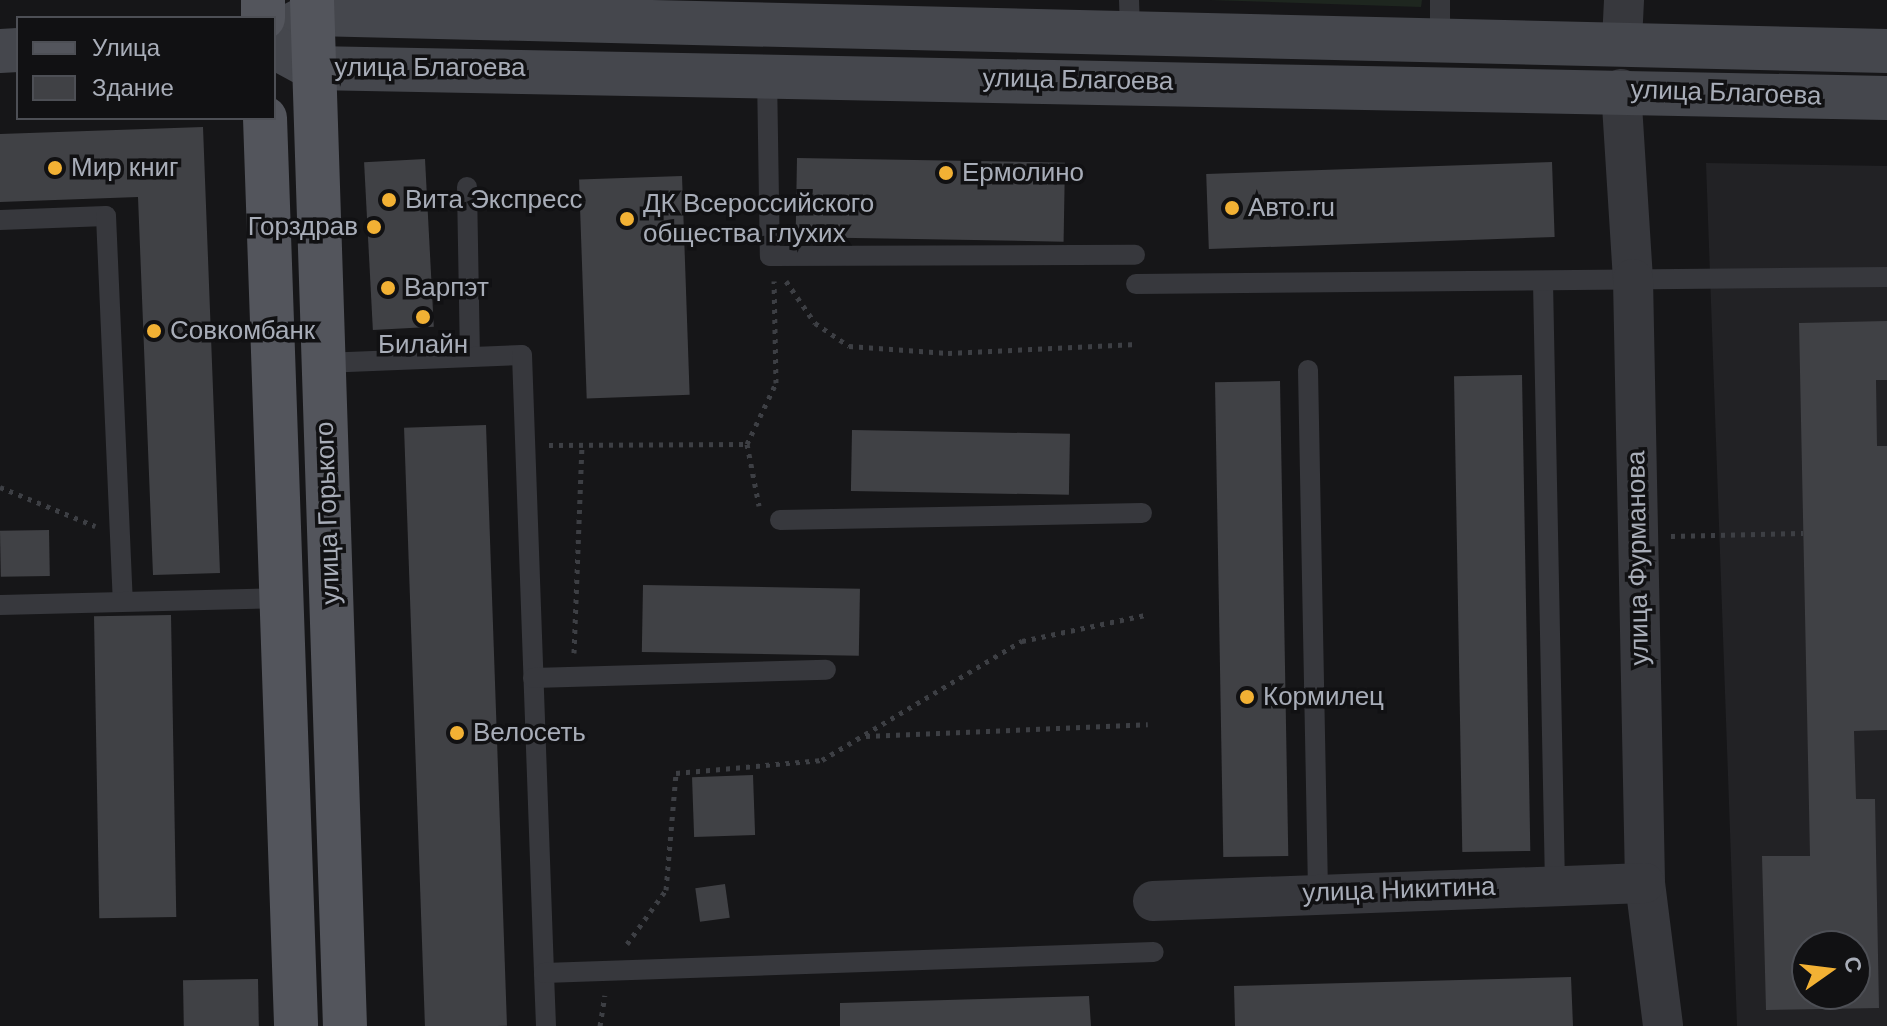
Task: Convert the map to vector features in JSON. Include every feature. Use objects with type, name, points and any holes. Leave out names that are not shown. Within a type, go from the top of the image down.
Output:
[{"type":"main road","name":"улица Благоева","points":[[276,34],[313,7],[1440,19],[1637,28],[1887,51]]},
{"type":"main road","name":"улица Горького","points":[[313,7],[345,1026]]},
{"type":"main road","points":[[1576,89],[1605,72],[1637,28]]},
{"type":"main road","points":[[1621,89],[1637,60],[1637,28]]},
{"type":"main road","name":"улица Благоева","points":[[276,48],[313,68],[1621,89],[1887,98]]},
{"type":"main road","name":"улица Горького","points":[[265,120],[296,1026]]},
{"type":"street","name":"улица Фурманова","points":[[1621,89],[1633,279],[1645,883],[1663,1026]]},
{"type":"street","name":"улица Никитина","points":[[1153,901],[1555,883],[1645,883]]},
{"type":"lane","points":[[767,74],[770,256],[1135,255]]},
{"type":"lane","points":[[467,187],[470,357]]},
{"type":"lane","points":[[0,220],[106,216],[123,601]]},
{"type":"lane","points":[[1136,284],[1887,277]]},
{"type":"lane","points":[[1543,282],[1555,883]]},
{"type":"lane","points":[[323,363],[522,355],[546,1026]]},
{"type":"lane","points":[[1308,370],[1318,893]]},
{"type":"lane","points":[[780,520],[1142,513]]},
{"type":"lane","points":[[0,605],[281,598]]},
{"type":"lane","points":[[533,678],[826,670]]},
{"type":"lane","points":[[544,973],[1154,952]]},
{"type":"path","points":[[770,256],[815,323],[849,346],[948,353],[1137,344]]},
{"type":"path","points":[[770,256],[776,383],[747,444],[759,506],[780,520]]},
{"type":"path","points":[[525,444],[747,444]]},
{"type":"path","points":[[573,677],[582,446]]},
{"type":"path","points":[[0,487],[120,536]]},
{"type":"path","points":[[1638,537],[1803,533]]},
{"type":"path","points":[[602,1024],[608,971],[666,890],[676,773],[822,760],[1022,641],[1145,615]]},
{"type":"path","points":[[864,736],[1148,724]]},
{"type":"shaded area","points":[[1210,0],[1422,0],[1421,7]]},
{"type":"shaded area","points":[[1706,163],[1887,166],[1887,1026],[1737,1026]]},
{"type":"building","points":[[203,127],[220,573],[153,575],[138,197],[0,202],[0,134]]},
{"type":"building","points":[[797,158],[1065,163],[1064,242],[796,237]]},
{"type":"building","points":[[425,159],[434,327],[373,330],[364,162]]},
{"type":"building","points":[[1552,162],[1555,237],[1209,249],[1206,174]]},
{"type":"building","points":[[682,176],[690,395],[587,398],[579,180]]},
{"type":"building","points":[[1887,321],[1887,380],[1876,380],[1877,446],[1887,446],[1887,730],[1854,731],[1856,799],[1875,799],[1879,1008],[1871,1008],[1871,930],[1791,930],[1791,1010],[1766,1010],[1762,856],[1810,856],[1799,323]]},
{"type":"building","points":[[1522,375],[1530,851],[1462,852],[1454,376]]},
{"type":"building","points":[[1280,381],[1288,856],[1223,857],[1215,382]]},
{"type":"building","points":[[486,425],[507,1026],[425,1026],[404,428]]},
{"type":"building","points":[[852,430],[1070,434],[1069,495],[851,491]]},
{"type":"building","points":[[49,530],[50,576],[1,577],[0,531]]},
{"type":"building","points":[[643,585],[860,589],[859,656],[642,652]]},
{"type":"building","points":[[171,615],[176,917],[99,918],[94,616]]},
{"type":"building","points":[[753,775],[755,835],[694,837],[692,777]]},
{"type":"building","points":[[725,884],[730,918],[700,922],[695,888]]},
{"type":"building","points":[[1571,977],[1573,1026],[1235,1026],[1234,986]]},
{"type":"building","points":[[258,979],[259,1026],[184,1026],[183,980]]},
{"type":"building","points":[[1089,996],[1091,1026],[840,1026],[840,1003]]},
{"type":"place","name":"Мир книг","points":[[55,168]]},
{"type":"place","name":"Ермолино","points":[[946,173]]},
{"type":"place","name":"Вита Экспресс","points":[[389,200]]},
{"type":"place","name":"Авто.ru","points":[[1232,208]]},
{"type":"place","name":"ДК Всероссийского общества глухих","points":[[627,219]]},
{"type":"place","name":"Горздрав","points":[[374,227]]},
{"type":"place","name":"Варпэт","points":[[388,288]]},
{"type":"place","name":"Билайн","points":[[423,317]]},
{"type":"place","name":"Совкомбанк","points":[[154,331]]},
{"type":"place","name":"Кормилец","points":[[1247,697]]},
{"type":"place","name":"Велосеть","points":[[457,733]]}]
